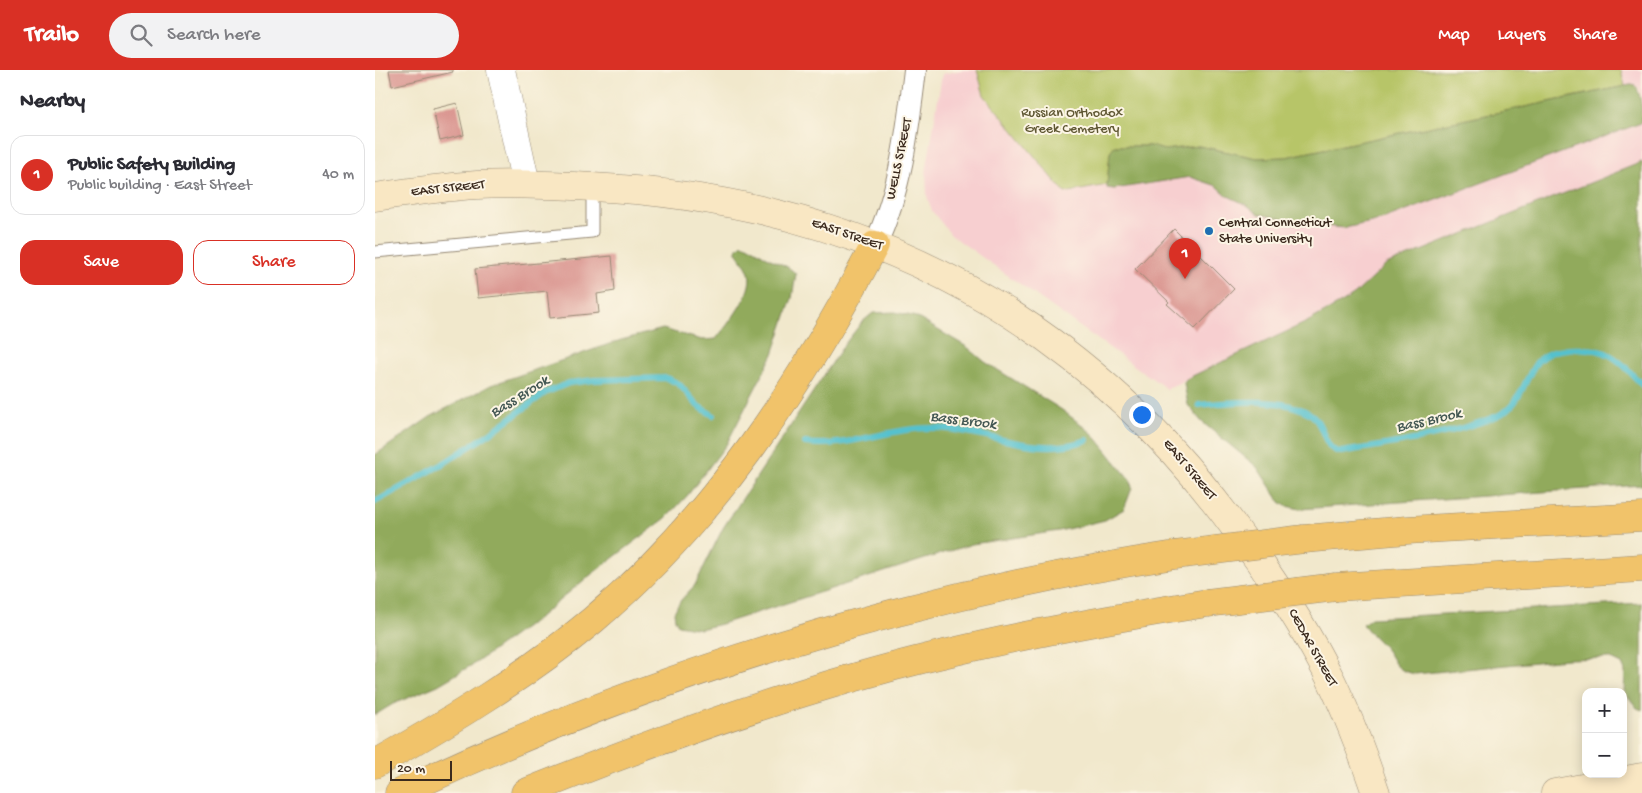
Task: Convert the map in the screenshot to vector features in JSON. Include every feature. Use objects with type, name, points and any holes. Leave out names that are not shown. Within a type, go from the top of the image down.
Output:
[{"type":"highway","points":[[375,764],[467,710],[533,666],[593,620],[663,554],[718,492],[769,422],[841,306],[875,244]]},
{"type":"highway","points":[[399,793],[499,748],[678,679],[759,652],[889,615],[963,597],[1092,569],[1304,539],[1407,530],[1642,517]]},
{"type":"highway","points":[[525,793],[717,720],[857,676],[923,659],[1100,620],[1207,603],[1336,587],[1642,568]]},
{"type":"main road","name":"EAST STREET","points":[[375,197],[465,186],[526,184],[659,192],[730,203],[799,219],[875,244],[915,261],[965,286],[1023,322],[1061,349],[1098,378],[1143,419],[1187,466],[1226,515]]},
{"type":"main road","name":"CEDAR STREET","points":[[1226,515],[1281,593],[1313,646],[1346,713],[1376,793]]},
{"type":"main road","points":[[1555,793],[1642,776]]},
{"type":"street","points":[[501,70],[526,184]]},
{"type":"street","name":"WELLS STREET","points":[[875,244],[889,212],[898,176],[909,118],[915,70]]},
{"type":"lane","points":[[375,252],[592,232],[592,187]]},
{"type":"shaded area","name":"Central Connecticut State University","points":[[961,70],[977,70],[984,95],[1065,193],[1107,185],[1107,188],[1114,189],[1189,177],[1217,186],[1228,196],[1247,205],[1259,214],[1293,223],[1642,121],[1642,162],[1386,265],[1355,294],[1343,302],[1307,322],[1167,389],[951,235],[932,211],[927,196],[926,173],[942,74]]},
{"type":"shaded area","points":[[1621,70],[1642,70],[1642,98],[1639,89],[1630,85],[1625,86]]},
{"type":"green space","name":"Russian Orthodox Greek Cemetery","points":[[977,70],[1621,70],[1625,86],[1286,157],[1257,158],[1199,146],[1164,150],[1150,146],[1115,146],[1110,153],[1107,185],[1065,193],[984,95]]},
{"type":"green space","points":[[1634,85],[1637,88],[1640,97],[1641,123],[1385,219],[1345,228],[1293,223],[1259,214],[1247,205],[1228,196],[1217,186],[1190,177],[1114,189],[1107,188],[1110,153],[1114,146],[1150,146],[1164,150],[1199,146],[1257,158],[1286,157]]},
{"type":"green space","points":[[1642,162],[1642,485],[1300,509],[1286,506],[1280,502],[1257,467],[1202,422],[1188,405],[1184,383],[1188,378],[1307,322],[1343,302],[1355,294],[1386,265]]},
{"type":"green space","points":[[742,244],[786,266],[796,274],[792,298],[773,354],[726,445],[687,496],[666,518],[584,580],[537,619],[477,662],[438,685],[393,704],[375,715],[375,455],[430,417],[491,385],[621,340],[663,329],[702,340],[716,339],[739,308],[748,289],[749,273],[737,252],[737,249]]},
{"type":"green space","points":[[895,312],[916,317],[967,347],[985,362],[1062,410],[1092,433],[1131,481],[1132,488],[1124,509],[1105,520],[1059,531],[972,544],[721,624],[700,629],[678,625],[674,612],[681,600],[695,585],[723,528],[844,345],[862,322],[873,313]]},
{"type":"green space","points":[[1642,603],[1642,710],[1637,708],[1627,695],[1627,688],[1624,688],[1625,671],[1622,664],[1609,658],[1567,659],[1415,674],[1402,670],[1363,624],[1371,618]]},
{"type":"building","points":[[389,70],[452,70],[453,72],[392,86]]},
{"type":"building","points":[[457,103],[464,135],[440,141],[433,109]]},
{"type":"building","points":[[1174,229],[1234,289],[1195,329],[1167,304],[1169,302],[1135,269]]},
{"type":"building","points":[[612,256],[615,291],[597,294],[599,313],[550,318],[547,291],[478,298],[475,269]]},
{"type":"waterway","name":"Bass Brook","points":[[1199,405],[1257,402],[1287,405],[1300,409],[1316,419],[1327,442],[1335,451],[1341,452],[1440,434],[1497,416],[1505,412],[1517,400],[1537,362],[1547,354],[1559,350],[1593,349],[1610,355],[1625,367],[1642,385]]},
{"type":"waterway","name":"Bass Brook","points":[[375,502],[441,465],[489,434],[545,393],[569,383],[594,380],[667,378],[679,384],[698,406],[713,415]]},
{"type":"waterway","name":"Bass Brook","points":[[805,443],[838,443],[901,431],[934,428],[972,433],[1030,445],[1068,445],[1087,440]]},
{"type":"place","name":"Central Connecticut State University","points":[[1209,231]]},
{"type":"place","name":"Public Safety Building","points":[[1185,279]]}]
